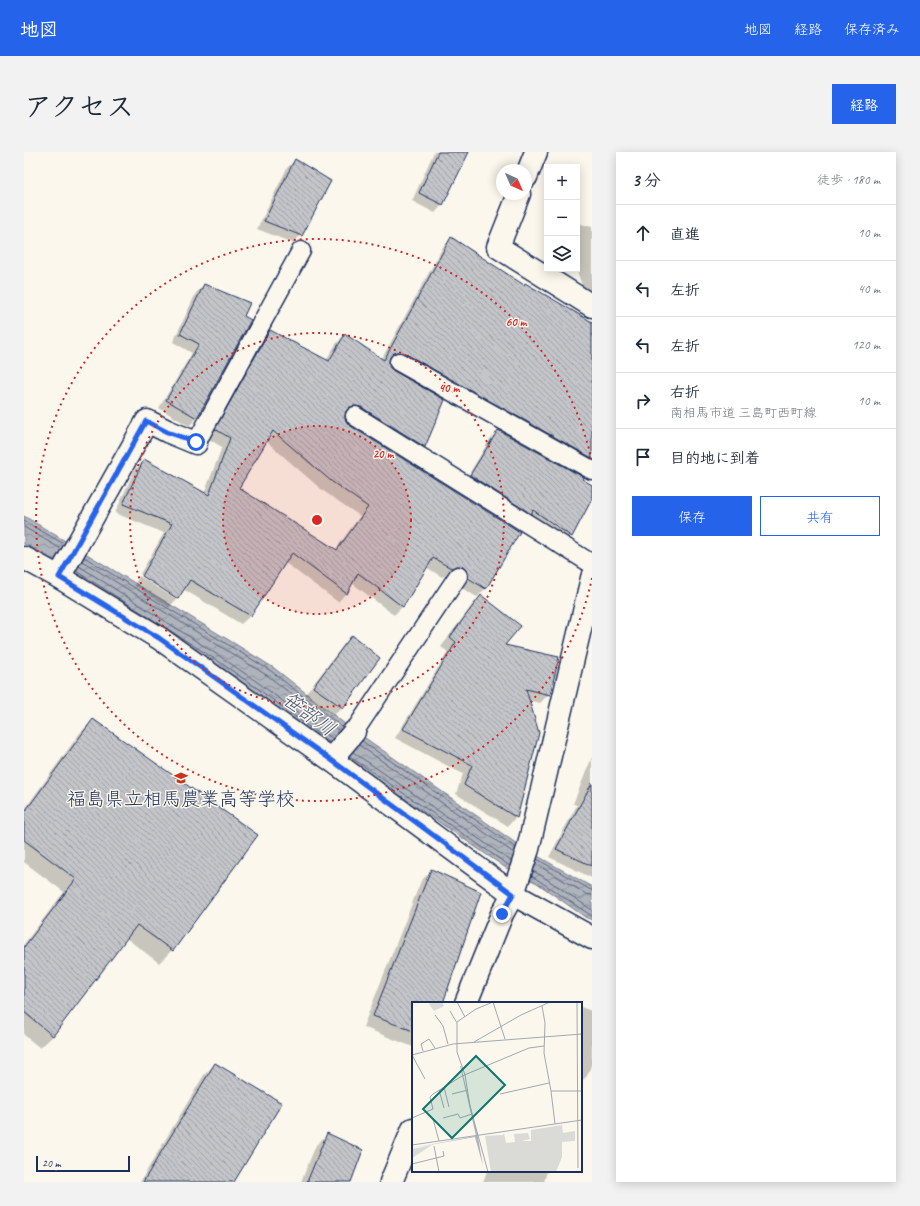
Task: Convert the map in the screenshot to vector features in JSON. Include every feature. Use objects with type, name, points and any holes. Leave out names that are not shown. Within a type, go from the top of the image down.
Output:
[{"type":"street","points":[[531,164],[536,152]]},
{"type":"street","points":[[517,200],[498,247],[592,306]]},
{"type":"street","points":[[61,574],[146,421],[167,432],[196,442]]},
{"type":"street","points":[[24,558],[61,574],[159,638],[337,758],[515,887],[592,938]]},
{"type":"street","points":[[466,1002],[502,914],[515,887],[528,849],[592,578]]},
{"type":"street","points":[[337,758],[354,732]]},
{"type":"street","points":[[392,1182],[412,1132]]},
{"type":"lane","points":[[196,442],[301,251]]},
{"type":"lane","points":[[399,362],[592,470]]},
{"type":"lane","points":[[355,416],[592,564]]},
{"type":"lane","points":[[354,732],[458,576]]},
{"type":"water","name":"笹部川","points":[[24,516],[274,668],[345,724],[520,846],[592,887],[592,920],[585,917],[537,883],[506,868],[322,742],[255,691],[216,664],[44,554],[24,544]]},
{"type":"building","points":[[438,152],[469,152],[443,205],[419,193]]},
{"type":"building","points":[[295,159],[331,181],[302,236],[264,221]]},
{"type":"building","points":[[451,237],[524,285],[525,283],[592,322],[592,458],[404,353],[399,352],[394,353],[390,357],[390,368],[445,400],[425,447],[361,407],[350,407],[346,411],[346,421],[349,425],[520,532],[486,589],[468,578],[468,572],[463,567],[458,566],[451,568],[433,558],[403,607],[358,573],[347,594],[292,553],[251,616],[190,580],[178,599],[142,576],[172,524],[123,504],[144,459],[209,495],[230,438],[215,429],[270,330],[329,361],[345,334],[384,360]],"holes":[[[273,431],[331,481],[368,507],[337,550],[239,488]]]},
{"type":"building","points":[[204,284],[250,303],[244,316],[251,320],[197,418],[166,400],[199,344],[180,334]]},
{"type":"building","points":[[498,430],[583,477],[582,479],[592,485],[592,499],[572,537],[533,510],[531,514],[470,475]]},
{"type":"building","points":[[481,595],[521,626],[505,645],[559,657],[550,695],[526,689],[539,733],[517,818],[464,785],[472,765],[403,729],[456,642],[450,637]]},
{"type":"building","points":[[352,635],[380,658],[343,708],[313,687]]},
{"type":"building","points":[[93,719],[258,835],[173,951],[137,925],[53,1036],[24,1012],[24,947],[76,879],[24,840],[24,813]]},
{"type":"building","points":[[592,783],[592,866],[556,849]]},
{"type":"building","points":[[431,869],[481,892],[443,1002],[412,1002],[412,1031],[373,1016]]},
{"type":"building","points":[[215,1063],[282,1103],[234,1182],[143,1182]]},
{"type":"building","points":[[327,1133],[363,1150],[351,1182],[307,1182]]},
{"type":"place","name":"福島県立相馬農業高等学校","points":[[181,778]]},
{"type":"route","points":[[196,442],[167,432],[146,421],[59,577],[159,638],[337,764],[513,894],[502,914]]}]
